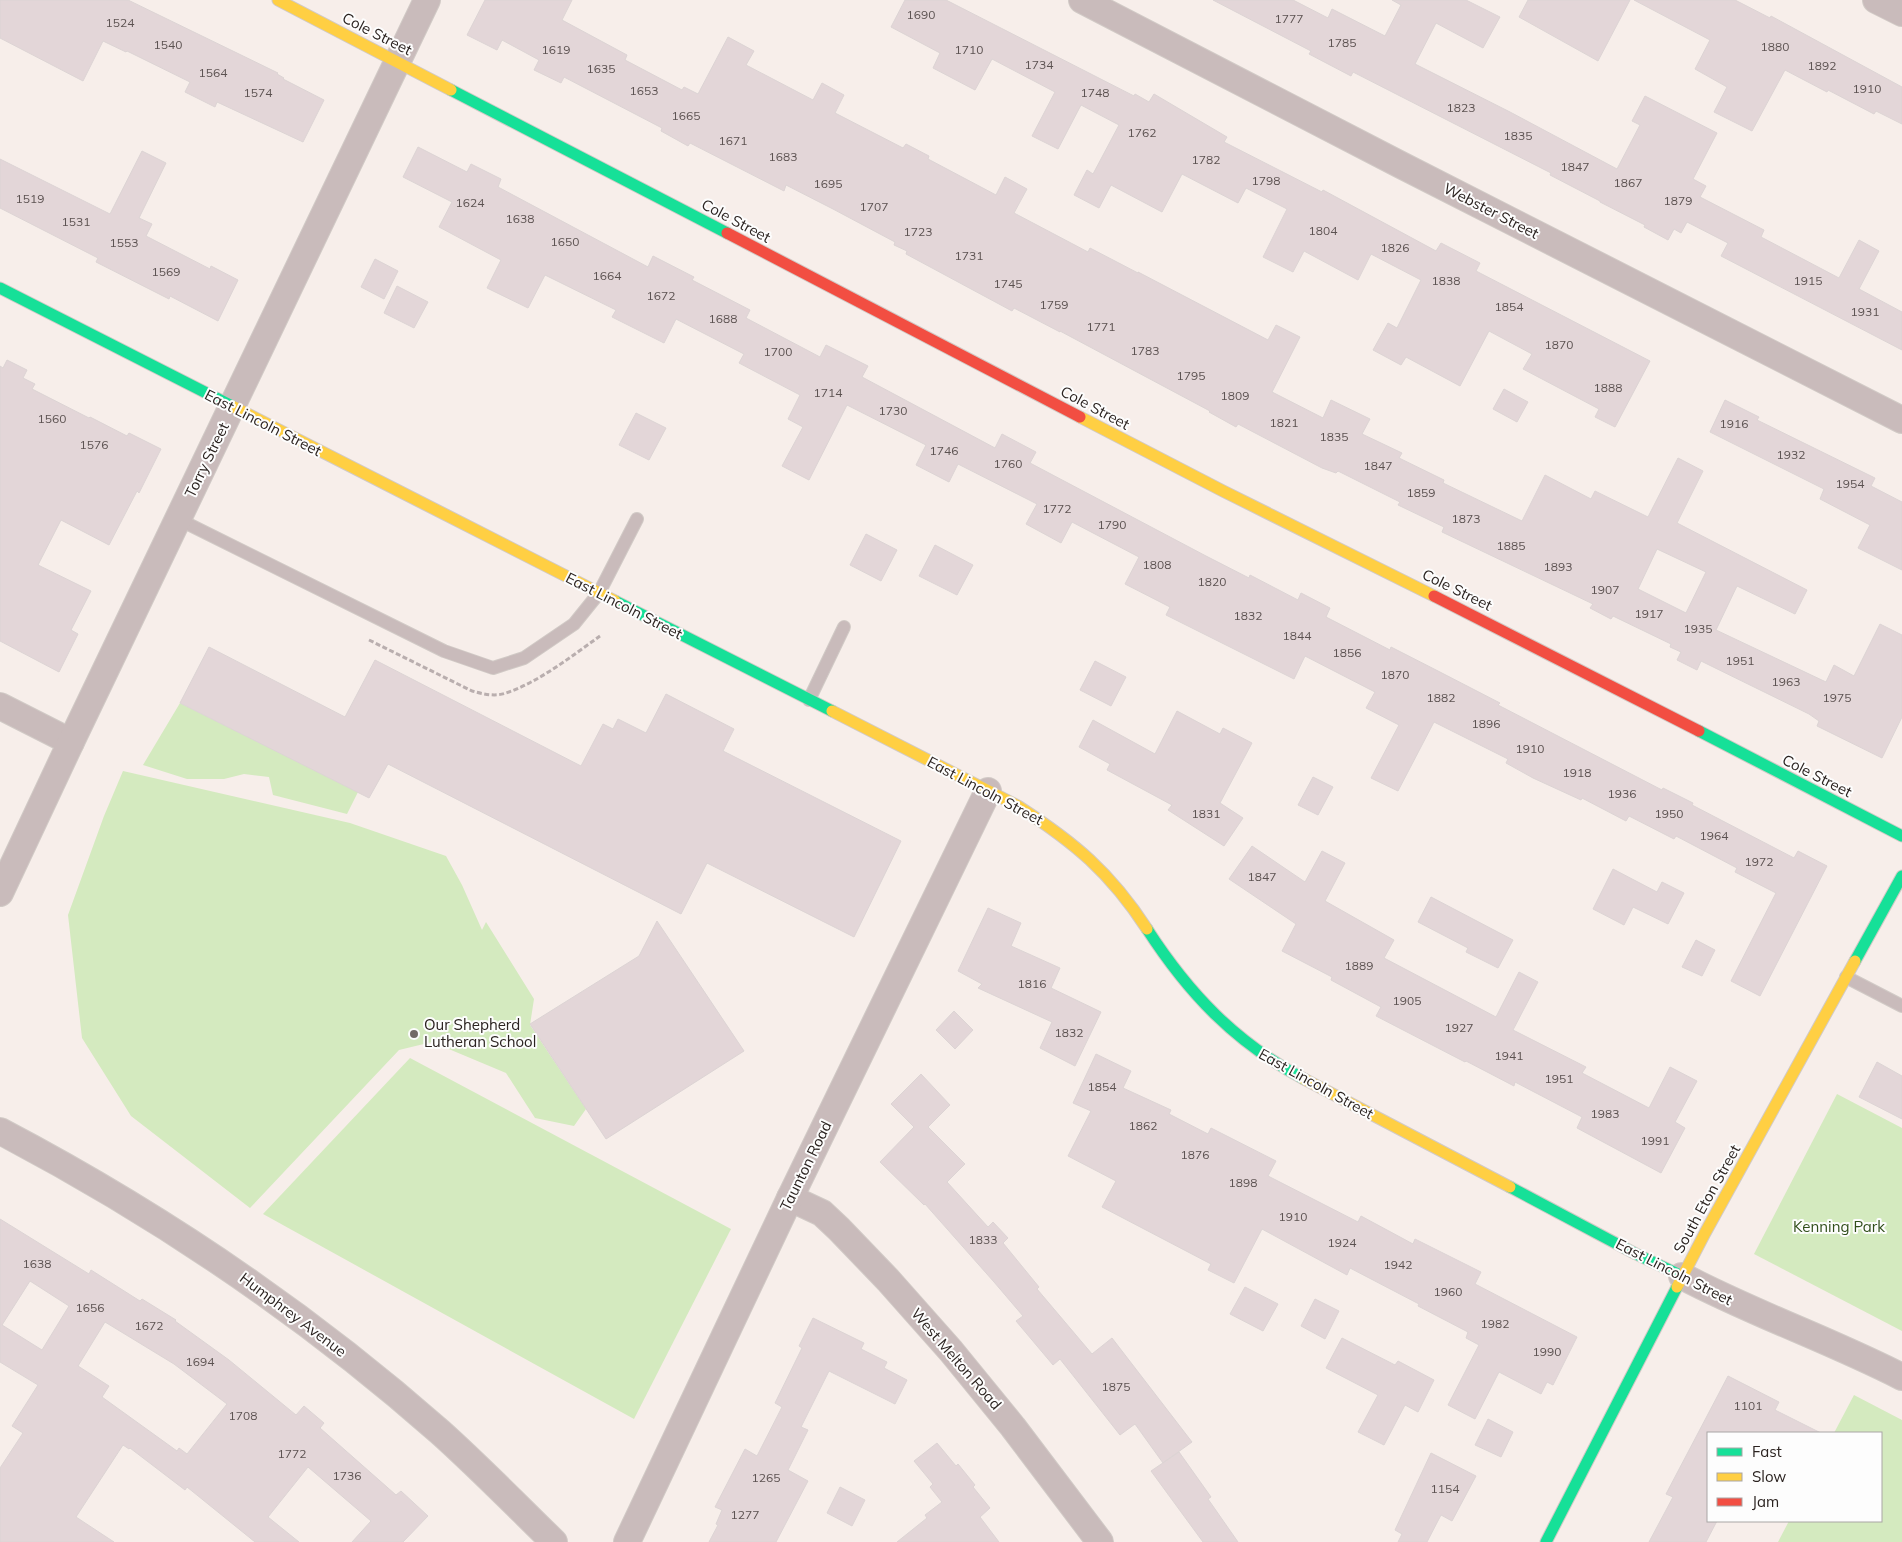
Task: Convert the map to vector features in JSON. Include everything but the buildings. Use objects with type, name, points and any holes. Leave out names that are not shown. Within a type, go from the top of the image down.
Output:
[{"type":"street","name":"Cole Street","points":[[278,0],[1223,491],[1520,639],[1902,836]]},
{"type":"street","name":"Torry Street","points":[[0,893],[427,0]]},
{"type":"street","name":"Webster Street","points":[[1082,0],[1902,420]]},
{"type":"street","points":[[1876,0],[1902,13]]},
{"type":"street","name":"East Lincoln Street","points":[[0,288],[1018,806],[1055,829],[1087,856],[1113,882],[1195,996],[1226,1028],[1251,1048],[1281,1067],[1725,1299],[1834,1344],[1902,1377]]},
{"type":"street","points":[[0,706],[71,742]]},
{"type":"street","name":"Taunton Road","points":[[627,1542],[790,1198],[988,791]]},
{"type":"street","name":"South Eton Street","points":[[1546,1542],[1682,1276],[1902,876]]},
{"type":"street","name":"Humphrey Avenue","points":[[0,1131],[101,1187],[176,1233],[233,1269],[288,1309],[440,1432],[554,1542]]},
{"type":"street","name":"West Melton Road","points":[[790,1198],[822,1213],[901,1295],[1013,1426],[1100,1542]]},
{"type":"lane","points":[[178,519],[444,651],[493,668],[524,658],[574,624],[599,593],[637,519]]},
{"type":"lane","points":[[810,700],[844,627]]},
{"type":"lane","points":[[1846,977],[1902,1005]]},
{"type":"green space","points":[[180,703],[358,792],[347,814],[273,795],[269,777],[244,774],[224,779],[187,779],[143,765]]},
{"type":"green space","points":[[123,771],[350,823],[446,856],[462,885],[482,930],[486,922],[534,999],[530,1025],[586,1109],[574,1126],[535,1118],[506,1073],[432,1042],[399,1050],[250,1208],[131,1116],[82,1038],[68,915],[104,816]]},
{"type":"green space","points":[[410,1058],[731,1229],[634,1419],[263,1214]]},
{"type":"green space","name":"Kenning Park","points":[[1837,1094],[1902,1128],[1902,1331],[1754,1254]]},
{"type":"green space","points":[[1854,1395],[1902,1420],[1902,1542],[1778,1542],[1788,1522],[1882,1522],[1882,1432],[1835,1432]]},
{"type":"traffic: fast","points":[[451,90],[727,233]]},
{"type":"traffic: fast","points":[[0,288],[232,406]]},
{"type":"traffic: fast","points":[[615,601],[832,711]]},
{"type":"traffic: fast","points":[[1699,731],[1902,836]]},
{"type":"traffic: fast","points":[[1855,961],[1902,876]]},
{"type":"traffic: fast","points":[[1147,929],[1180,975],[1216,1015],[1257,1050],[1304,1079]]},
{"type":"traffic: fast","points":[[1510,1187],[1636,1254],[1682,1276]]},
{"type":"traffic: fast","points":[[1546,1542],[1677,1287]]},
{"type":"traffic: slow","points":[[278,0],[451,90]]},
{"type":"traffic: slow","points":[[232,406],[615,601]]},
{"type":"traffic: slow","points":[[1080,417],[1223,491],[1434,596]]},
{"type":"traffic: slow","points":[[832,711],[1018,806],[1057,833],[1090,860],[1119,891],[1147,929]]},
{"type":"traffic: slow","points":[[1677,1287],[1855,961]]},
{"type":"traffic: slow","points":[[1304,1079],[1510,1187]]},
{"type":"traffic: jam","points":[[727,233],[1080,417]]},
{"type":"traffic: jam","points":[[1434,596],[1699,731]]},
{"type":"place","name":"Our Shepherd Lutheran School","points":[[414,1034]]}]
